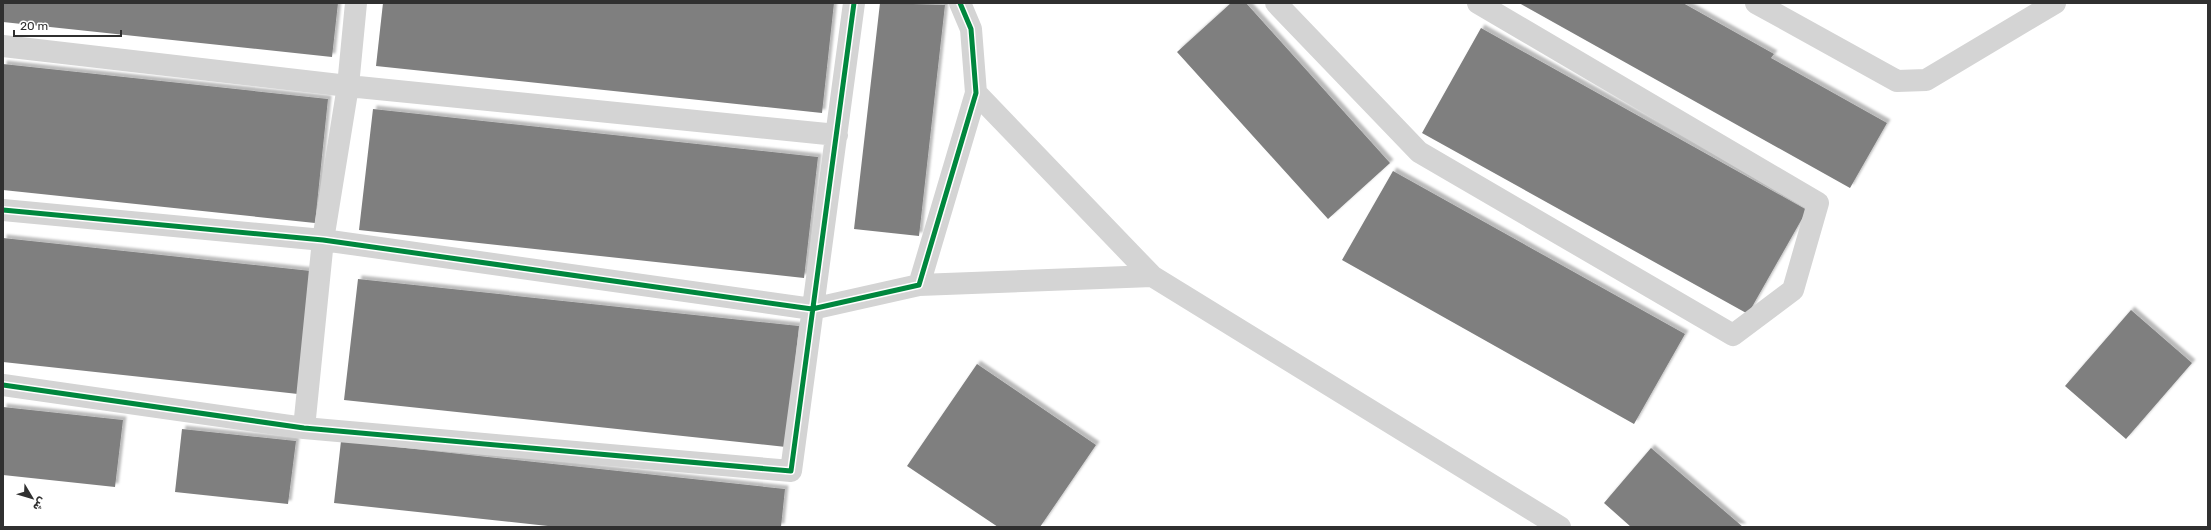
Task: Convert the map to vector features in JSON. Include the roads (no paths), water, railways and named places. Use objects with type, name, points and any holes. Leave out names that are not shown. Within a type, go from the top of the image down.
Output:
[{"type":"street","points":[[304,428],[323,240],[348,86],[356,3]]},
{"type":"street","points":[[3,385],[304,428],[791,471],[854,3]]},
{"type":"street","points":[[919,285],[976,93],[971,29],[960,3]]},
{"type":"street","points":[[1276,3],[1419,152],[1732,335],[1793,290],[1818,203],[1478,3]]},
{"type":"street","points":[[1756,3],[1897,81],[1926,80],[2055,3]]},
{"type":"street","points":[[3,46],[348,86],[836,136]]},
{"type":"street","points":[[976,93],[1152,276],[1560,527]]},
{"type":"street","points":[[3,210],[323,240],[812,309],[919,285],[1152,276]]}]
